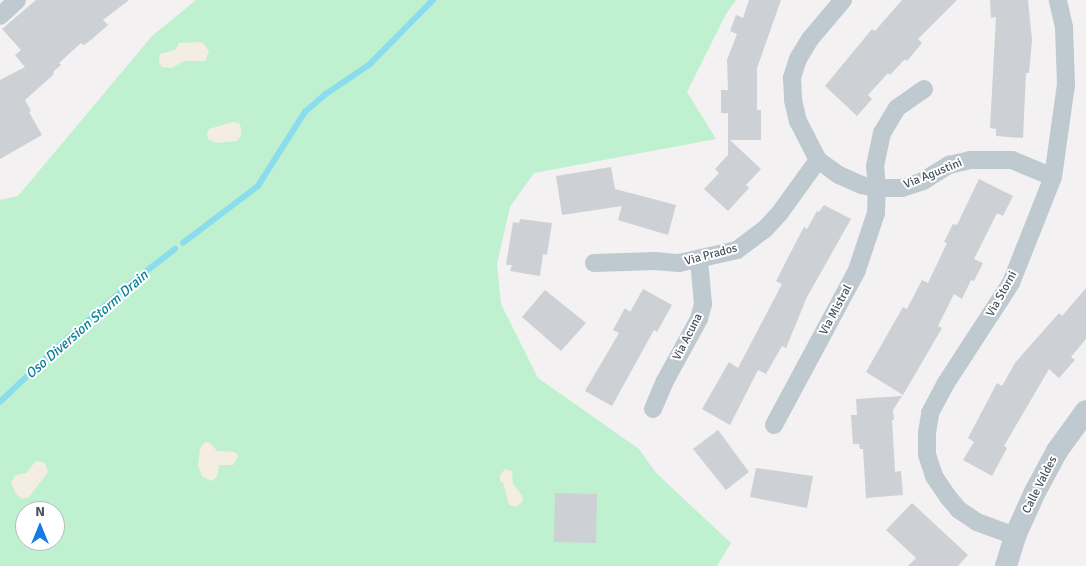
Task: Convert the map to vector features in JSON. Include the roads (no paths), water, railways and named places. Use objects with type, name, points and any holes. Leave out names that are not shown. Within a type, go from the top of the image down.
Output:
[{"type":"street","points":[[0,16],[17,0]]},
{"type":"street","name":"Via Agustini","points":[[843,0],[810,40],[798,59],[792,78],[793,100],[798,121],[818,160],[839,175],[861,185],[877,188],[902,188],[923,181],[949,165],[970,160],[1012,160],[1053,177]]},
{"type":"street","name":"Via Storni","points":[[1015,536],[977,522],[959,510],[934,476],[927,454],[927,433],[930,413],[946,383],[1011,283],[1053,177],[1066,85],[1064,27],[1058,0]]},
{"type":"street","name":"Via Mistral","points":[[774,426],[857,270],[876,213],[877,188],[875,166],[882,133],[898,108],[924,89]]},
{"type":"street","name":"Via Prados","points":[[594,263],[655,261],[679,263],[737,250],[758,236],[779,214],[818,160]]},
{"type":"street","name":"Via Acuna","points":[[653,409],[665,381],[699,319],[703,304],[699,260]]},
{"type":"street","name":"Calle Valdes","points":[[1006,566],[1015,536],[1035,492],[1057,451],[1086,410]]},
{"type":"waterway","name":"Oso Diversion Storm Drain","points":[[183,243],[258,186],[305,112],[326,94],[369,65],[433,0]]},
{"type":"waterway","name":"Oso Diversion Storm Drain","points":[[0,402],[60,345],[130,284],[175,249]]}]
